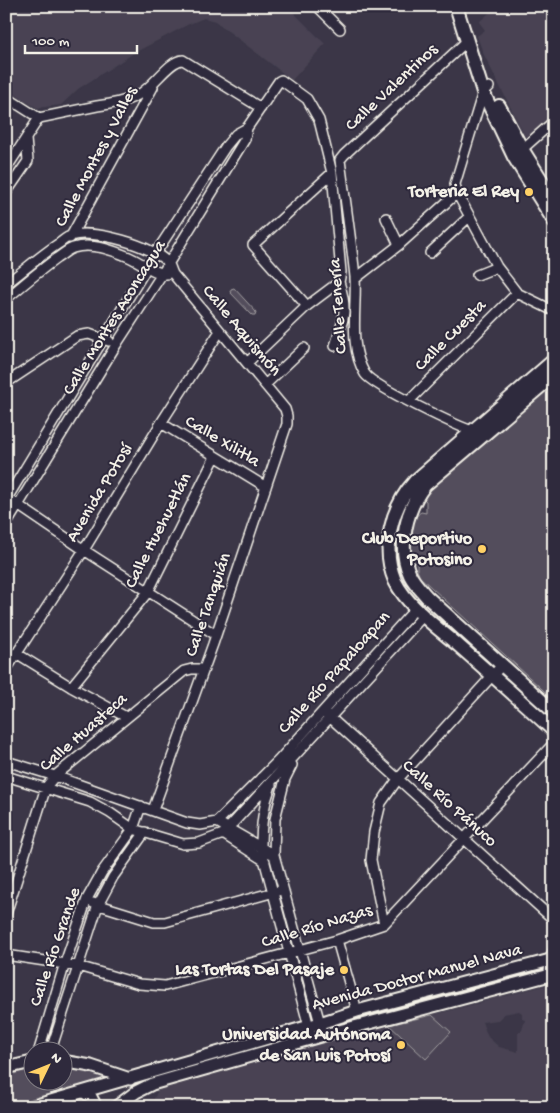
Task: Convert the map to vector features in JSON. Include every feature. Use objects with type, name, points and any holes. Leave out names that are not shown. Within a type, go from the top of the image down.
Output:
[{"type":"main road","points":[[456,6],[480,78],[554,221]]},
{"type":"main road","points":[[518,153],[553,197]]},
{"type":"main road","points":[[554,360],[479,435],[425,485],[417,495],[411,507],[406,528],[404,560],[411,578],[427,597],[554,712]]},
{"type":"main road","points":[[554,375],[479,435],[415,481],[405,492],[395,513],[388,543],[390,562],[396,581],[420,612],[554,731]]},
{"type":"main road","points":[[388,543],[398,547],[405,545]]},
{"type":"main road","points":[[390,562],[397,557],[404,560]]},
{"type":"main road","name":"Avenida Doctor Manuel Nava","points":[[30,1107],[357,1011],[553,956]]},
{"type":"main road","name":"Avenida Doctor Manuel Nava","points":[[116,1107],[136,1092],[152,1084],[312,1038],[552,975]]},
{"type":"main road","points":[[72,1063],[91,1066],[130,1078],[136,1092]]},
{"type":"main road","points":[[6,1068],[22,1064]]},
{"type":"main road","points":[[84,1092],[91,1097],[96,1107]]},
{"type":"street","points":[[317,6],[340,29]]},
{"type":"street","name":"Calle Valentinos","points":[[340,160],[344,154],[467,41]]},
{"type":"street","points":[[6,97],[39,118],[123,101],[139,95],[155,83],[174,62],[183,60],[261,108]]},
{"type":"street","name":"Calle Montes Aconcagua","points":[[6,525],[245,139],[247,128],[281,80],[307,99],[314,108],[319,120],[332,173]]},
{"type":"street","name":"Calle Montes y Valles","points":[[71,248],[70,236],[155,83]]},
{"type":"street","points":[[486,90],[455,184],[457,193],[497,267],[517,294],[554,311]]},
{"type":"street","points":[[6,170],[39,118]]},
{"type":"street","points":[[518,153],[554,121]]},
{"type":"street","name":"Calle Montes Aconcagua","points":[[7,498],[147,266],[226,146],[236,134],[247,128]]},
{"type":"street","points":[[6,194],[28,161],[26,139]]},
{"type":"street","name":"Calle Tenería","points":[[340,160],[355,279],[355,340],[361,366],[370,380],[479,435]]},
{"type":"street","points":[[210,172],[220,180]]},
{"type":"street","points":[[307,306],[253,245],[332,173]]},
{"type":"street","points":[[332,173],[341,272],[339,282],[345,300],[344,317],[335,346]]},
{"type":"street","points":[[355,279],[399,245],[457,193]]},
{"type":"street","points":[[430,253],[469,217]]},
{"type":"street","points":[[386,218],[399,245]]},
{"type":"street","points":[[6,284],[43,254],[70,236],[97,234],[123,240],[155,254],[168,263]]},
{"type":"street","points":[[6,299],[71,248],[92,246],[116,252],[162,274],[173,274]]},
{"type":"street","name":"Calle Aquismón","points":[[168,263],[173,274],[285,409]]},
{"type":"street","points":[[478,275],[497,267]]},
{"type":"street","points":[[247,363],[307,306],[339,282]]},
{"type":"street","name":"Calle Cuesta","points":[[409,401],[517,294]]},
{"type":"street","name":"Avenida Potosí","points":[[6,670],[84,550],[220,331]]},
{"type":"street","points":[[6,383],[77,336],[89,334],[116,345]]},
{"type":"street","points":[[265,385],[304,348]]},
{"type":"street","name":"Calle Tanquián","points":[[153,810],[216,635],[287,424],[285,409]]},
{"type":"street","name":"Calle Xilitla","points":[[161,424],[266,487]]},
{"type":"street","name":"Calle Huehuetlán","points":[[71,686],[148,592],[215,457]]},
{"type":"street","points":[[7,498],[216,635]]},
{"type":"street","name":"Calle Río Papaloapan","points":[[217,822],[420,612]]},
{"type":"street","name":"Calle Río Papaloapan","points":[[226,831],[331,718],[420,612]]},
{"type":"street","points":[[16,653],[126,717]]},
{"type":"street","points":[[384,924],[370,860],[374,832],[382,803],[398,779],[502,665]]},
{"type":"street","name":"Calle Huasteca","points":[[6,914],[46,787],[55,776],[184,671],[204,669]]},
{"type":"street","name":"Calle Río Pánuco","points":[[323,711],[554,920]]},
{"type":"street","name":"Calle Río Nazas","points":[[6,954],[65,963],[139,984],[165,986],[299,951],[384,924],[554,743]]},
{"type":"street","name":"Calle Río Papaloapan","points":[[296,756],[285,779],[275,819],[274,855],[299,951],[314,1025],[312,1038]]},
{"type":"street","name":"Calle Río Papaloapan","points":[[278,760],[261,824],[261,848],[289,953],[314,1025],[324,1035]]},
{"type":"street","points":[[6,761],[194,824],[208,825],[217,822],[265,861]]},
{"type":"street","points":[[6,776],[90,802],[110,812],[134,828],[183,844],[199,843],[226,831],[274,855]]},
{"type":"street","name":"Calle Río Grande","points":[[43,1040],[65,963],[87,899],[102,872],[134,828],[141,806]]},
{"type":"street","name":"Calle Río Grande","points":[[54,1040],[98,905],[113,877],[146,832]]},
{"type":"street","points":[[87,899],[98,905],[154,922],[165,922],[283,889]]},
{"type":"street","points":[[337,940],[357,1011]]},
{"type":"street","points":[[552,975],[553,956]]},
{"type":"shaded area","points":[[7,6],[290,6],[290,9],[325,44],[292,80],[215,21],[204,18],[134,53],[78,89],[61,105],[37,108],[6,89]]},
{"type":"shaded area","points":[[497,6],[554,6],[554,114],[526,138],[483,53],[477,36],[485,30],[479,22]]},
{"type":"shaded area","points":[[234,288],[256,312],[255,315],[252,315],[230,292]]},
{"type":"shaded area","name":"Club Deportivo Potosino","points":[[554,378],[554,700],[420,577],[417,564],[411,552],[410,537],[416,516],[421,512],[426,513],[426,501],[421,496]]},
{"type":"shaded area","points":[[423,596],[441,613],[441,618],[434,618],[417,603],[417,598]]},
{"type":"shaded area","name":"Universidad Autónoma de San Luis Potosí","points":[[554,983],[554,1107],[150,1107],[160,1086],[293,1048],[476,1004],[491,999],[495,995],[504,996]],"holes":[[[519,1011],[522,1013],[522,1019],[525,1020],[522,1030],[518,1033],[518,1052],[499,1047],[488,1037],[482,1022],[498,1020],[504,1014]]]},
{"type":"shaded area","points":[[432,1015],[451,1032],[426,1059],[389,1025]]},
{"type":"shaded area","points":[[72,1070],[91,1072],[107,1078],[81,1099],[86,1100],[92,1107],[6,1107],[6,1074],[22,1071],[22,1090],[72,1090]]},
{"type":"place","name":"Torteria El Rey","points":[[529,192]]},
{"type":"place","name":"Club Deportivo Potosino","points":[[482,549]]},
{"type":"place","name":"Las Tortas Del Pasaje","points":[[344,970]]},
{"type":"place","name":"Universidad Autónoma de San Luis Potosí","points":[[401,1045]]}]
